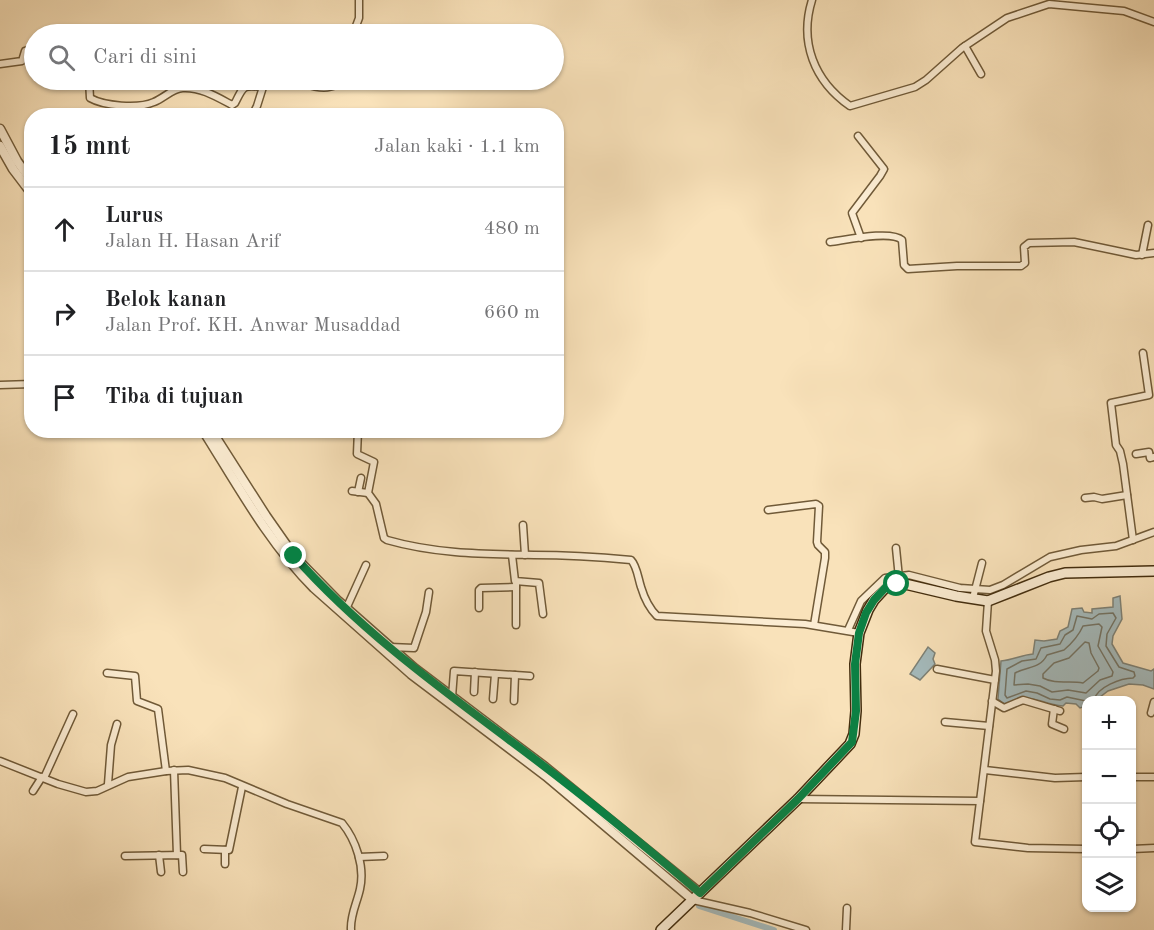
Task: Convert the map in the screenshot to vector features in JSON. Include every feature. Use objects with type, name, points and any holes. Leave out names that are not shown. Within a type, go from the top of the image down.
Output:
[{"type":"main road","points":[[661,930],[693,893],[798,799],[852,742],[856,711],[854,631],[886,587],[899,579],[974,595],[988,601],[1065,573],[1154,571]]},
{"type":"street","points":[[357,24],[359,0]]},
{"type":"street","points":[[812,0],[807,22],[810,57],[826,85],[849,106],[915,87],[965,46],[1007,18],[1049,4],[1124,11],[1154,22]]},
{"type":"street","points":[[965,46],[981,74]]},
{"type":"street","points":[[0,64],[22,61],[24,56]]},
{"type":"street","points":[[90,90],[90,98],[112,105],[154,102],[175,90]]},
{"type":"street","points":[[193,90],[211,94],[232,105],[235,104],[242,90]]},
{"type":"street","points":[[255,108],[263,90]]},
{"type":"street","points":[[0,129],[24,170]]},
{"type":"street","points":[[858,136],[884,169],[852,213],[861,238]]},
{"type":"street","points":[[0,146],[12,169],[24,184]]},
{"type":"street","points":[[1142,255],[1148,225]]},
{"type":"street","points":[[830,242],[883,236],[900,238],[904,265],[908,269],[1021,266],[1025,263],[1024,247],[1029,243],[1074,242],[1142,255],[1154,253]]},
{"type":"street","points":[[1133,540],[1111,403],[1147,396],[1151,393],[1143,352]]},
{"type":"street","points":[[0,385],[24,384]]},
{"type":"street","points":[[208,438],[264,525],[311,580],[425,686],[546,776],[693,893],[806,930]]},
{"type":"street","points":[[216,438],[266,516],[311,580],[346,609],[369,633],[545,767],[693,893]]},
{"type":"street","points":[[358,438],[358,455],[375,462],[368,493]]},
{"type":"street","points":[[1136,454],[1149,452],[1150,458],[1154,457]]},
{"type":"street","points":[[361,478],[355,491],[368,493],[376,504],[384,538],[388,541],[443,552],[632,561],[644,596],[657,616],[814,625],[854,631]]},
{"type":"street","points":[[1085,498],[1102,499],[1127,495]]},
{"type":"street","points":[[768,510],[816,504],[819,506],[817,542],[825,552],[825,558],[814,625]]},
{"type":"street","points":[[523,525],[525,555]]},
{"type":"street","points":[[974,595],[996,588],[1050,556],[1116,546],[1154,532]]},
{"type":"street","points":[[896,548],[899,579]]},
{"type":"street","points":[[512,555],[516,584],[516,625]]},
{"type":"street","points":[[974,595],[982,563]]},
{"type":"street","points":[[346,609],[366,565]]},
{"type":"street","points":[[478,608],[480,588],[539,583],[543,614]]},
{"type":"street","points":[[390,647],[414,648],[426,612],[429,592]]},
{"type":"street","points":[[988,601],[986,631],[995,660],[996,704],[989,726],[975,842],[1028,848],[1082,849]]},
{"type":"street","points":[[937,669],[995,680]]},
{"type":"street","points":[[452,697],[454,671],[530,676]]},
{"type":"street","points":[[474,692],[475,672]]},
{"type":"street","points":[[107,673],[135,676],[137,701],[158,709],[166,771]]},
{"type":"street","points":[[493,699],[495,674]]},
{"type":"street","points":[[514,701],[515,675]]},
{"type":"street","points":[[996,704],[1006,708],[1023,700],[1057,710],[1052,724],[1064,729]]},
{"type":"street","points":[[1151,713],[1154,702]]},
{"type":"street","points":[[33,792],[73,714]]},
{"type":"street","points":[[945,722],[989,726]]},
{"type":"street","points":[[108,784],[111,745],[117,724]]},
{"type":"street","points":[[0,761],[41,779],[86,792],[97,791],[108,784],[128,777],[188,770],[217,776],[342,823],[359,857],[362,872],[351,930]]},
{"type":"street","points":[[174,770],[177,855]]},
{"type":"street","points":[[985,770],[1055,778],[1082,777]]},
{"type":"street","points":[[1136,777],[1154,777]]},
{"type":"street","points":[[204,849],[230,850],[242,787]]},
{"type":"street","points":[[798,799],[980,801]]},
{"type":"street","points":[[1136,849],[1154,848]]},
{"type":"street","points":[[225,850],[225,864]]},
{"type":"street","points":[[159,855],[160,872]]},
{"type":"street","points":[[124,856],[182,855],[183,872]]},
{"type":"street","points":[[359,857],[384,856]]},
{"type":"street","points":[[846,930],[847,908]]},
{"type":"water","points":[[1120,596],[1122,619],[1113,636],[1112,644],[1123,663],[1151,671],[1154,669],[1154,689],[1129,684],[1108,691],[1101,696],[1082,696],[1082,707],[1080,708],[1076,704],[1054,705],[1029,698],[1015,701],[1007,706],[998,699],[1001,661],[1033,654],[1035,640],[1057,639],[1060,631],[1068,627],[1072,609],[1082,608],[1084,612],[1092,613],[1092,609],[1113,607],[1113,598]]},
{"type":"water","points":[[928,647],[935,653],[933,659],[935,664],[920,680],[910,674]]},
{"type":"waterway","points":[[699,906],[774,930]]},
{"type":"route","points":[[294,556],[338,601],[414,668],[545,767],[700,893],[798,799],[852,742],[856,711],[855,664],[859,633],[866,613],[874,600],[886,587],[897,584]]}]
